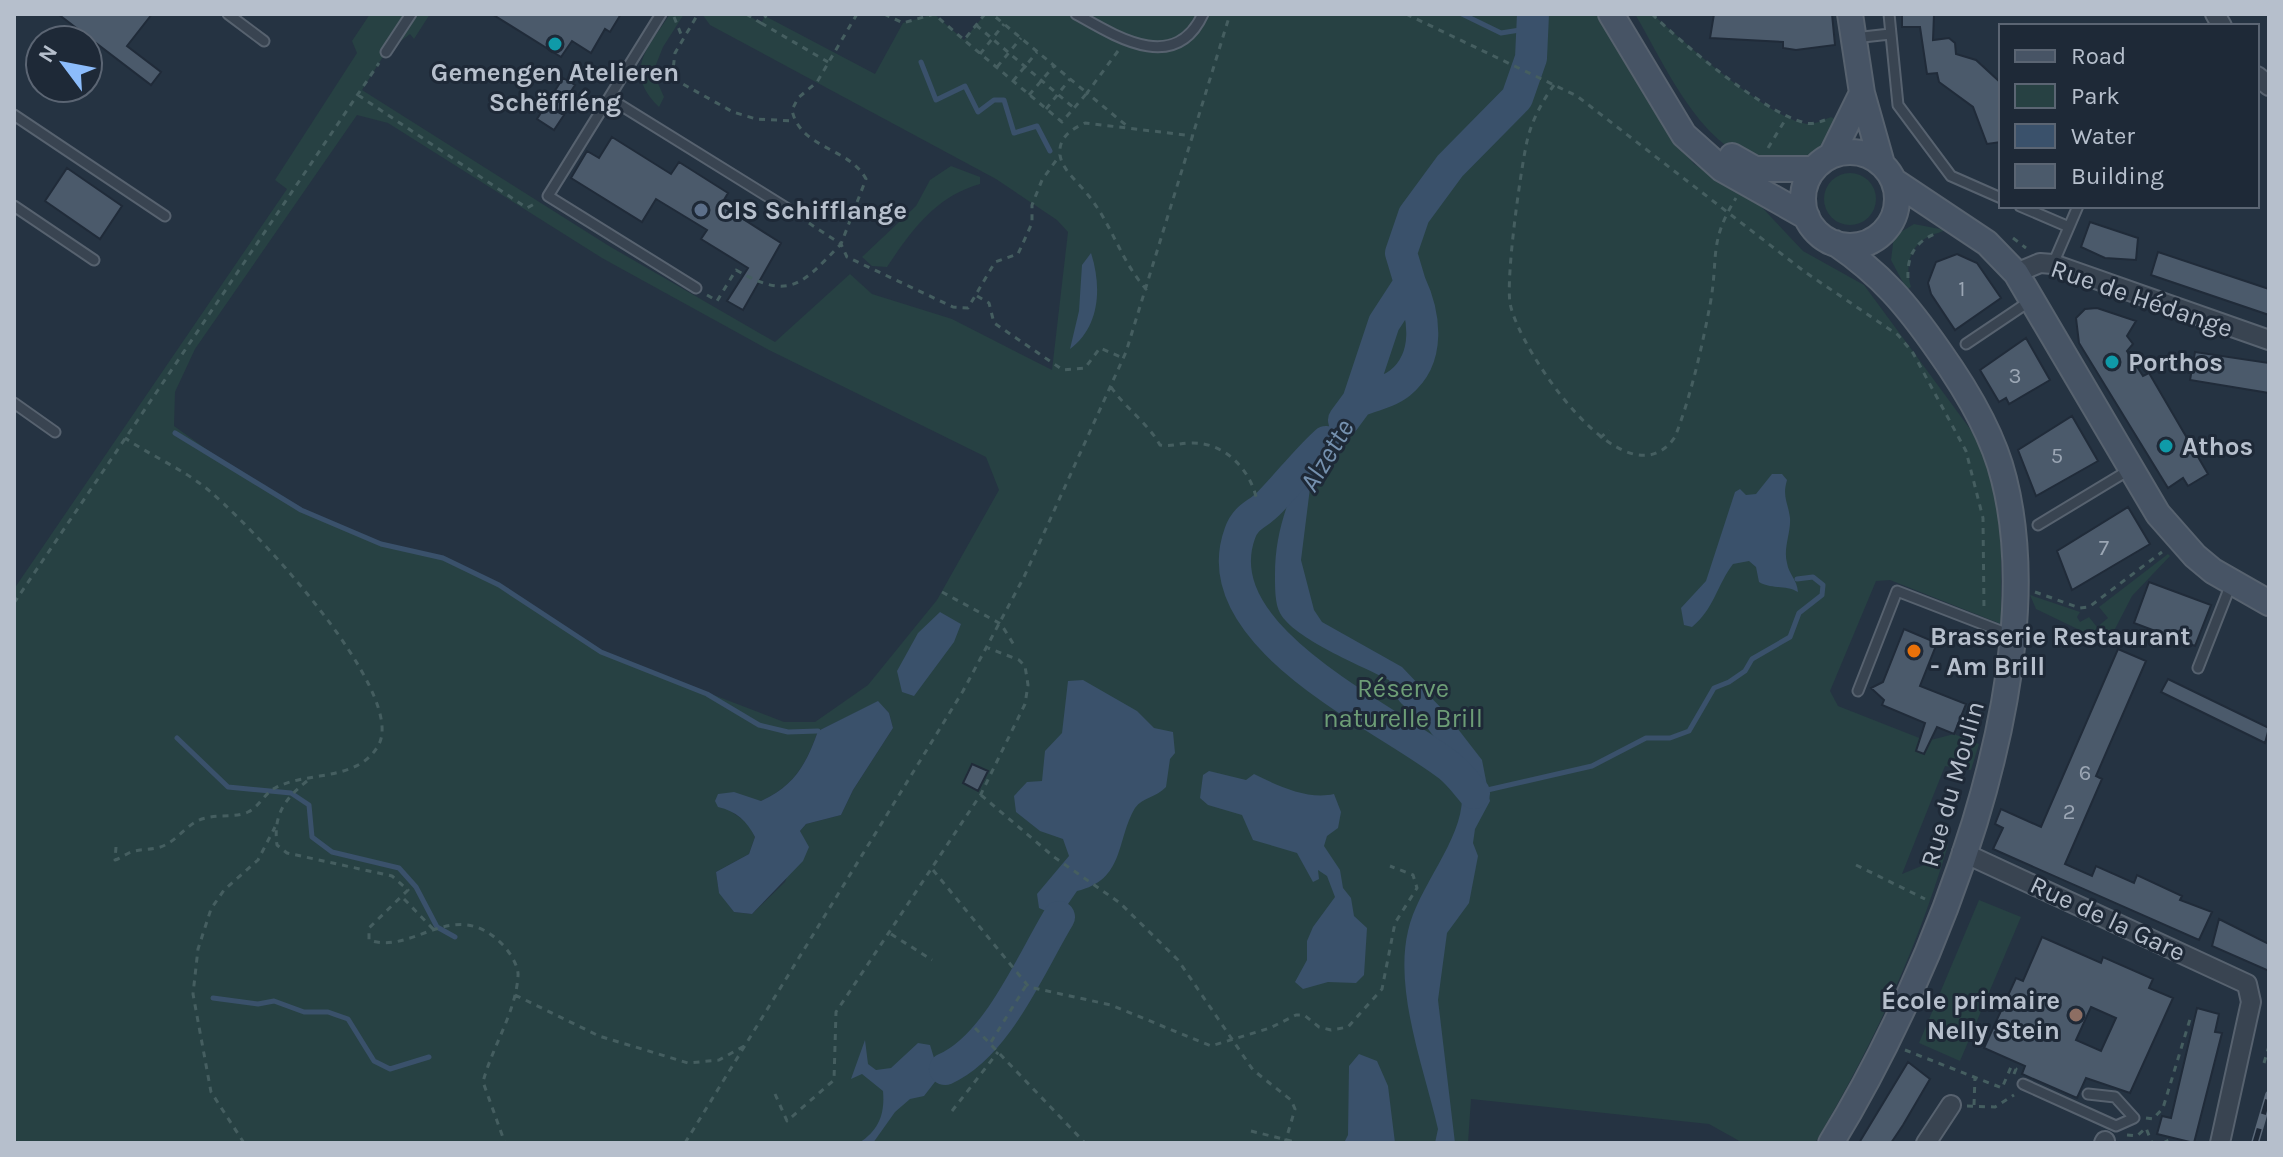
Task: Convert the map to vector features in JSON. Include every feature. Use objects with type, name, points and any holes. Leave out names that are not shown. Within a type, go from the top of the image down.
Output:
[{"type":"main road","points":[[1611,14],[1684,135],[1722,169],[1807,217],[1823,237],[1872,268],[1902,298]]},
{"type":"main road","points":[[1630,14],[1695,127],[1711,143],[1755,169],[1822,162],[1858,152],[1987,243],[2016,273],[2033,299],[2158,514],[2195,556],[2231,584],[2269,603]]},
{"type":"main road","points":[[1852,26],[1862,93],[1897,194],[1887,227],[1887,261],[1902,298]]},
{"type":"main road","points":[[1807,217],[1804,192],[1862,93]]},
{"type":"main road","points":[[1835,243],[1860,245],[1887,227],[1919,218],[1953,221]]},
{"type":"main road","name":"Rue du Moulin","points":[[1831,1143],[1886,1043],[1944,907],[2003,718],[2015,636],[2017,586],[2004,478],[1990,442],[1956,375],[1902,298]]},
{"type":"street","name":"Rue de Hédange","points":[[2016,273],[2046,264],[2269,340]]},
{"type":"street","name":"Rue de la Gare","points":[[1962,852],[2237,977],[2250,989],[2249,1016],[2220,1143]]},
{"type":"street","points":[[1926,1143],[1951,1105]]},
{"type":"lane","points":[[228,14],[264,41]]},
{"type":"lane","points":[[386,52],[411,14]]},
{"type":"lane","points":[[661,14],[548,196],[696,288]]},
{"type":"lane","points":[[1076,14],[1125,42],[1145,47],[1166,46],[1185,37],[1203,14]]},
{"type":"lane","points":[[1889,14],[1898,105],[1951,176],[1999,197]]},
{"type":"lane","points":[[1852,26],[1890,34]]},
{"type":"lane","points":[[609,98],[788,209]]},
{"type":"lane","points":[[14,115],[165,216]]},
{"type":"lane","points":[[14,206],[94,260]]},
{"type":"lane","points":[[2025,208],[2069,227]]},
{"type":"lane","points":[[2046,264],[2077,208]]},
{"type":"lane","points":[[1966,344],[2033,299]]},
{"type":"lane","points":[[14,403],[55,432]]},
{"type":"lane","points":[[2038,525],[2132,469]]},
{"type":"lane","points":[[2198,668],[2231,584]]},
{"type":"lane","points":[[1858,691],[1897,591],[2015,636]]},
{"type":"lane","points":[[2023,1084],[2106,1136],[2116,1126],[2134,1118],[2115,1097],[2088,1094]]},
{"type":"path","points":[[673,14],[683,39]]},
{"type":"path","points":[[672,78],[671,66],[698,14]]},
{"type":"path","points":[[746,14],[828,62]]},
{"type":"path","points":[[761,23],[767,14]]},
{"type":"path","points":[[696,288],[717,301],[736,270],[768,287],[798,284],[841,244],[866,179],[859,166],[801,132],[792,110],[798,98],[817,82],[857,14]]},
{"type":"path","points":[[884,14],[903,23],[934,14],[1069,130]]},
{"type":"path","points":[[964,40],[985,14]]},
{"type":"path","points":[[992,14],[1128,127]]},
{"type":"path","points":[[685,1143],[749,1043],[1001,624],[1123,358],[1195,136],[1230,14]]},
{"type":"path","points":[[1406,14],[1545,79],[1595,108],[1805,272],[1886,324],[1913,353],[1966,451],[1983,518],[1986,558],[1984,625]]},
{"type":"path","points":[[1652,14],[1711,64],[1787,117],[1805,124],[1831,117]]},
{"type":"path","points":[[980,54],[1004,24]]},
{"type":"path","points":[[976,25],[1074,108]]},
{"type":"path","points":[[997,67],[1021,38]]},
{"type":"path","points":[[1062,122],[1125,42]]},
{"type":"path","points":[[1013,81],[1037,52]]},
{"type":"path","points":[[1029,95],[1054,66]]},
{"type":"path","points":[[14,603],[375,69]]},
{"type":"path","points":[[625,74],[649,79],[672,78],[733,112],[756,119],[795,121]]},
{"type":"path","points":[[1046,109],[1070,79]]},
{"type":"path","points":[[1555,84],[1541,104],[1526,144],[1510,305],[1523,340],[1541,370],[1600,438],[1621,451],[1649,454],[1664,449],[1675,437],[1710,307],[1714,244],[1728,211]]},
{"type":"path","points":[[358,95],[527,208],[548,196]]},
{"type":"path","points":[[788,209],[841,244],[847,257],[953,307],[968,308],[995,262],[1018,254],[1032,223],[1032,205],[1042,180],[1060,155],[1063,139],[1069,130],[1085,123],[1195,136]]},
{"type":"path","points":[[1060,155],[1068,172],[1091,198],[1131,272],[1147,290]]},
{"type":"path","points":[[1902,298],[1913,291],[1908,277],[1911,253],[1926,237],[1947,234],[1953,221]]},
{"type":"path","points":[[2006,235],[2019,241],[2046,264]]},
{"type":"path","points":[[977,296],[989,303],[994,323],[1063,370],[1085,368],[1100,348],[1123,358]]},
{"type":"path","points":[[1111,387],[1126,408],[1150,426],[1160,445],[1176,448],[1188,442],[1208,445],[1243,466],[1253,479],[1257,501]]},
{"type":"path","points":[[1600,438],[1609,430]]},
{"type":"path","points":[[125,438],[201,485],[281,560],[353,658],[385,721],[384,734],[366,760],[307,781],[291,793],[280,809],[275,827],[258,860],[224,890],[211,909],[198,949],[195,979],[199,1040],[211,1092],[244,1143]]},
{"type":"path","points":[[2017,586],[2080,608],[2089,607],[2166,550],[2195,556]]},
{"type":"path","points":[[942,592],[1001,624],[1014,645]]},
{"type":"path","points":[[775,1094],[787,1121],[834,1080],[836,1012],[891,934],[981,794],[1025,704],[1028,685],[1025,666],[1019,660],[988,648]]},
{"type":"path","points":[[116,847],[115,860],[132,852],[156,849],[205,818],[239,815],[252,810],[272,789],[297,779],[307,781]]},
{"type":"path","points":[[981,794],[1054,857],[1120,903],[1178,960],[1253,1070],[1291,1100],[1295,1109],[1285,1142]]},
{"type":"path","points":[[275,827],[277,845],[287,853],[392,876],[408,890],[369,928],[369,940],[377,942],[465,923],[485,929],[504,946],[519,972],[515,995],[483,1082],[505,1143]]},
{"type":"path","points":[[1856,865],[1944,907]]},
{"type":"path","points":[[933,870],[1027,984],[1111,1005],[1211,1046],[1270,1028],[1296,1015],[1304,1015],[1319,1027],[1331,1030],[1348,1027],[1382,989],[1395,923],[1417,888],[1413,875],[1390,866]]},
{"type":"path","points":[[403,898],[435,931]]},
{"type":"path","points":[[891,934],[932,960]]},
{"type":"path","points":[[990,1043],[1027,984]]},
{"type":"path","points":[[515,995],[599,1036],[688,1063],[719,1060],[749,1043]]},
{"type":"path","points":[[2134,1118],[2153,1119],[2163,1108],[2191,1016]]},
{"type":"path","points":[[975,1028],[1085,1143]]},
{"type":"path","points":[[1886,1043],[2026,1099]]},
{"type":"path","points":[[2264,1063],[2269,1046]]},
{"type":"path","points":[[952,1111],[998,1052]]},
{"type":"path","points":[[2002,1088],[2011,1067],[2016,1069],[2010,1082]]},
{"type":"path","points":[[1974,1106],[1975,1077]]},
{"type":"path","points":[[1951,1105],[1995,1107],[2012,1094]]},
{"type":"path","points":[[1251,1131],[1285,1142],[1299,1143]]},
{"type":"path","points":[[2163,1143],[2169,1140],[2172,1143]]},
{"type":"green space","name":"Réserve naturelle Brill","points":[[370,14],[430,14],[414,39],[410,34],[386,52],[362,90],[609,246],[775,342],[850,274],[872,294],[952,319],[1052,370],[1068,232],[1057,220],[996,179],[710,25],[702,14],[746,14],[761,23],[765,16],[875,74],[903,23],[934,14],[964,40],[985,14],[1530,14],[1531,52],[1537,14],[1599,14],[1678,144],[1694,164],[1754,199],[1803,251],[1864,285],[1976,437],[1992,479],[2001,532],[2001,624],[1890,580],[1876,581],[1830,691],[1838,706],[1927,741],[1954,734],[1979,744],[1971,770],[1945,766],[1902,874],[1924,865],[1948,845],[1936,884],[1907,961],[1874,1035],[1815,1143],[1743,1143],[1709,1124],[1471,1099],[1468,1143],[14,1143],[14,589],[287,189],[275,180],[357,53],[352,41]],"holes":[[[357,115],[388,123],[602,258],[769,350],[986,457],[999,490],[937,600],[868,685],[815,722],[784,722],[601,652],[499,585],[443,558],[381,544],[301,510],[259,487],[174,426],[175,392],[195,349]],[[878,702],[889,713],[893,728],[853,790],[841,815],[806,824],[800,831],[803,837],[785,882],[752,914],[734,912],[719,892],[716,872],[749,854],[755,837],[748,823],[729,810],[749,798],[761,801],[782,789],[803,764],[818,731]]]},
{"type":"green space","points":[[670,14],[684,14],[663,47],[653,72],[664,97],[659,107],[648,94],[640,71],[647,49]]},
{"type":"green space","points":[[1635,14],[1652,14],[1727,78],[1772,109],[1808,124],[1831,117],[1838,121],[1824,147],[1789,161],[1758,161],[1731,149],[1707,128],[1686,102]]},
{"type":"green space","points":[[951,166],[980,177],[980,184],[950,197],[926,216],[887,267],[872,266],[862,257],[916,206],[930,180]]},
{"type":"green space","points":[[1850,173],[1868,181],[1876,199],[1868,217],[1850,225],[1832,217],[1824,199],[1832,181]]},
{"type":"green space","points":[[1914,224],[1945,230],[1916,246],[1910,258],[1908,272],[1911,287],[1907,290],[1891,260],[1894,236]]},
{"type":"green space","points":[[2168,554],[2170,556],[2132,596],[2115,629],[2092,636],[2036,609],[2030,595],[2080,612],[2077,617],[2080,622],[2089,617],[2097,627],[2108,618],[2099,607]]},
{"type":"green space","points":[[1979,900],[2021,917],[1960,1061],[1919,1043]]},
{"type":"water","points":[[1091,253],[1097,279],[1096,306],[1087,330],[1070,349],[1079,311],[1082,265]]},
{"type":"water","points":[[1366,383],[1398,384],[1362,406],[1342,439],[1327,452],[1310,488],[1301,560],[1314,610],[1322,622],[1402,667],[1444,711],[1482,760],[1490,801],[1475,829],[1473,843],[1478,856],[1469,903],[1447,933],[1438,1000],[1455,1143],[1435,1143],[1438,1129],[1412,1030],[1405,954],[1413,914],[1455,829],[1460,813],[1461,789],[1453,768],[1433,736],[1398,700],[1389,680],[1299,632],[1288,623],[1277,605],[1277,549],[1291,496],[1316,448]]},
{"type":"water","points":[[1772,474],[1782,474],[1787,480],[1785,495],[1790,524],[1786,557],[1798,592],[1759,582],[1756,567],[1749,561],[1733,564],[1705,613],[1692,627],[1684,625],[1681,608],[1706,581],[1735,492],[1740,489],[1746,495],[1756,494]]},
{"type":"water","points":[[940,612],[961,624],[954,642],[914,696],[902,692],[897,671],[918,633]]},
{"type":"water","points":[[1083,680],[1137,711],[1154,728],[1173,732],[1175,753],[1170,759],[1166,787],[1135,808],[1117,857],[1104,878],[1077,891],[1059,917],[1039,908],[1037,894],[1069,856],[1063,839],[1040,831],[1016,812],[1014,796],[1027,782],[1042,781],[1045,751],[1062,733],[1068,681]]},
{"type":"water","points":[[878,701],[889,713],[893,728],[853,790],[841,815],[806,824],[800,831],[809,847],[803,861],[752,914],[734,912],[719,893],[716,872],[749,854],[755,837],[740,818],[718,807],[715,801],[718,794],[734,792],[761,801],[772,795],[797,773],[818,731]]},
{"type":"water","points":[[1209,771],[1246,780],[1254,774],[1304,793],[1334,794],[1341,812],[1338,828],[1327,836],[1324,846],[1340,870],[1354,916],[1367,928],[1364,975],[1356,983],[1328,982],[1303,989],[1295,982],[1307,960],[1307,941],[1313,927],[1335,897],[1327,876],[1318,870],[1319,879],[1313,882],[1297,853],[1253,840],[1242,815],[1208,805],[1200,798],[1203,775]]},
{"type":"water","points":[[865,1040],[868,1064],[876,1070],[891,1068],[918,1043],[930,1045],[934,1058],[945,1069],[924,1096],[910,1099],[895,1112],[873,1143],[859,1143],[879,1121],[883,1091],[862,1074],[851,1079]]},
{"type":"water","points":[[1359,1054],[1377,1061],[1388,1086],[1395,1143],[1344,1143],[1348,1135],[1349,1066]]},
{"type":"building","points":[[58,14],[152,14],[127,46],[161,72],[151,85],[104,49],[104,24],[71,24]]},
{"type":"building","name":"Gemengen Atelieren Schëffléng","points":[[492,14],[621,14],[610,32],[605,29],[591,53],[572,41],[561,57]]},
{"type":"building","points":[[1714,14],[1832,14],[1835,45],[1796,50],[1783,48],[1783,42],[1710,38]]},
{"type":"building","points":[[1902,14],[1934,14],[1933,40],[1949,38],[1955,43],[1956,54],[1976,60],[1999,81],[1999,142],[1987,144],[1973,107],[1939,82],[1937,73],[1927,74],[1920,27],[1902,27]]},
{"type":"building","points":[[563,78],[575,85],[558,112],[564,115],[554,130],[537,119]]},
{"type":"building","name":"CIS Schifflange","points":[[612,137],[671,174],[679,162],[728,193],[721,205],[781,243],[743,310],[727,301],[748,268],[701,239],[707,230],[656,199],[642,222],[571,178],[587,151],[599,158]]},
{"type":"building","points":[[67,168],[122,206],[100,239],[45,201]]},
{"type":"building","points":[[2090,222],[2138,238],[2136,260],[2105,258],[2081,247]]},
{"type":"building","points":[[2158,252],[2269,289],[2269,315],[2151,275]]},
{"type":"building","points":[[1957,254],[1977,263],[2001,298],[1955,330],[1931,294],[1928,283],[1936,262]]},
{"type":"building","points":[[2097,308],[2136,321],[2127,336],[2133,344],[2127,351],[2143,376],[2149,373],[2208,474],[2188,486],[2183,478],[2168,488],[2079,343],[2076,318],[2085,309]]},
{"type":"building","points":[[2026,338],[2050,380],[2009,404],[2006,398],[1999,402],[1980,370]]},
{"type":"building","points":[[2195,352],[2269,363],[2269,393],[2190,380]]},
{"type":"building","points":[[2072,416],[2098,461],[2036,496],[2018,450]]},
{"type":"building","points":[[2128,507],[2150,544],[2072,590],[2057,551]]},
{"type":"building","points":[[2149,582],[2211,605],[2195,646],[2134,623]]},
{"type":"building","points":[[1904,629],[1937,643],[1920,686],[1966,704],[1954,734],[1937,727],[1924,754],[1916,751],[1925,723],[1882,705],[1884,700],[1871,688],[1883,682]]},
{"type":"building","points":[[2118,649],[2146,661],[2096,776],[2102,779],[2065,864],[2092,876],[2096,866],[2134,883],[2137,875],[2182,896],[2180,900],[2212,912],[2199,940],[1993,849],[2003,828],[1995,824],[2001,809],[2041,827]]},
{"type":"building","points":[[2168,679],[2269,728],[2265,743],[2161,692]]},
{"type":"building","points":[[972,764],[988,771],[978,791],[963,783]]},
{"type":"building","points":[[2219,919],[2269,944],[2269,971],[2212,946]]},
{"type":"building","name":"École primaire Nelly Stein","points":[[2042,937],[2101,963],[2103,957],[2153,979],[2149,988],[2173,998],[2130,1093],[2086,1078],[2077,1098],[2022,1074],[2025,1066],[1984,1048],[2016,978],[2023,981]],"holes":[[[2091,1007],[2116,1018],[2101,1051],[2076,1040]]]},
{"type":"building","points":[[2197,1008],[2219,1014],[2215,1032],[2222,1033],[2194,1143],[2157,1134],[2162,1116],[2171,1118]]},
{"type":"building","points":[[1908,1062],[1930,1079],[1903,1125],[1891,1143],[1859,1143]]},
{"type":"waterway","points":[[1462,14],[1501,33],[1533,28]]},
{"type":"waterway","name":"Alzette","points":[[1344,420],[1358,401],[1384,323],[1410,283],[1401,253],[1414,215],[1450,166],[1517,98],[1531,58],[1533,14]]},
{"type":"waterway","points":[[921,62],[936,100],[965,86],[978,112],[994,100],[1004,100],[1014,133],[1037,126],[1050,151]]},
{"type":"waterway","points":[[1358,401],[1396,386],[1417,361],[1421,349],[1422,322],[1410,283]]},
{"type":"waterway","points":[[175,433],[301,510],[381,544],[443,558],[499,585],[601,652],[707,694],[759,725],[788,732],[818,731]]},
{"type":"waterway","points":[[1326,442],[1242,527],[1235,571],[1248,606],[1273,639],[1306,670],[1449,766],[1474,793]]},
{"type":"waterway","points":[[1483,791],[1592,766],[1646,738],[1670,738],[1689,731],[1714,688],[1729,682],[1745,671],[1752,659],[1790,637],[1799,613],[1822,595],[1823,585],[1813,577],[1797,579]]},
{"type":"waterway","points":[[177,738],[228,787],[291,793],[309,805],[312,837],[332,852],[399,868],[416,887],[437,927],[455,937]]},
{"type":"waterway","points":[[945,1069],[964,1058],[996,1023],[1059,917]]},
{"type":"waterway","points":[[213,998],[258,1004],[274,1001],[304,1012],[328,1012],[348,1019],[374,1061],[390,1069],[429,1057]]},
{"type":"railway","points":[[2255,1143],[2269,1095]]},
{"type":"place","name":"Gemengen Atelieren Schëffléng","points":[[555,44]]},
{"type":"place","name":"CIS Schifflange","points":[[701,210]]},
{"type":"place","name":"Porthos","points":[[2112,362]]},
{"type":"place","name":"Athos","points":[[2166,446]]},
{"type":"place","name":"Brasserie Restaurant - Am Brill","points":[[1914,651]]},
{"type":"place","name":"École primaire Nelly Stein","points":[[2076,1015]]}]
